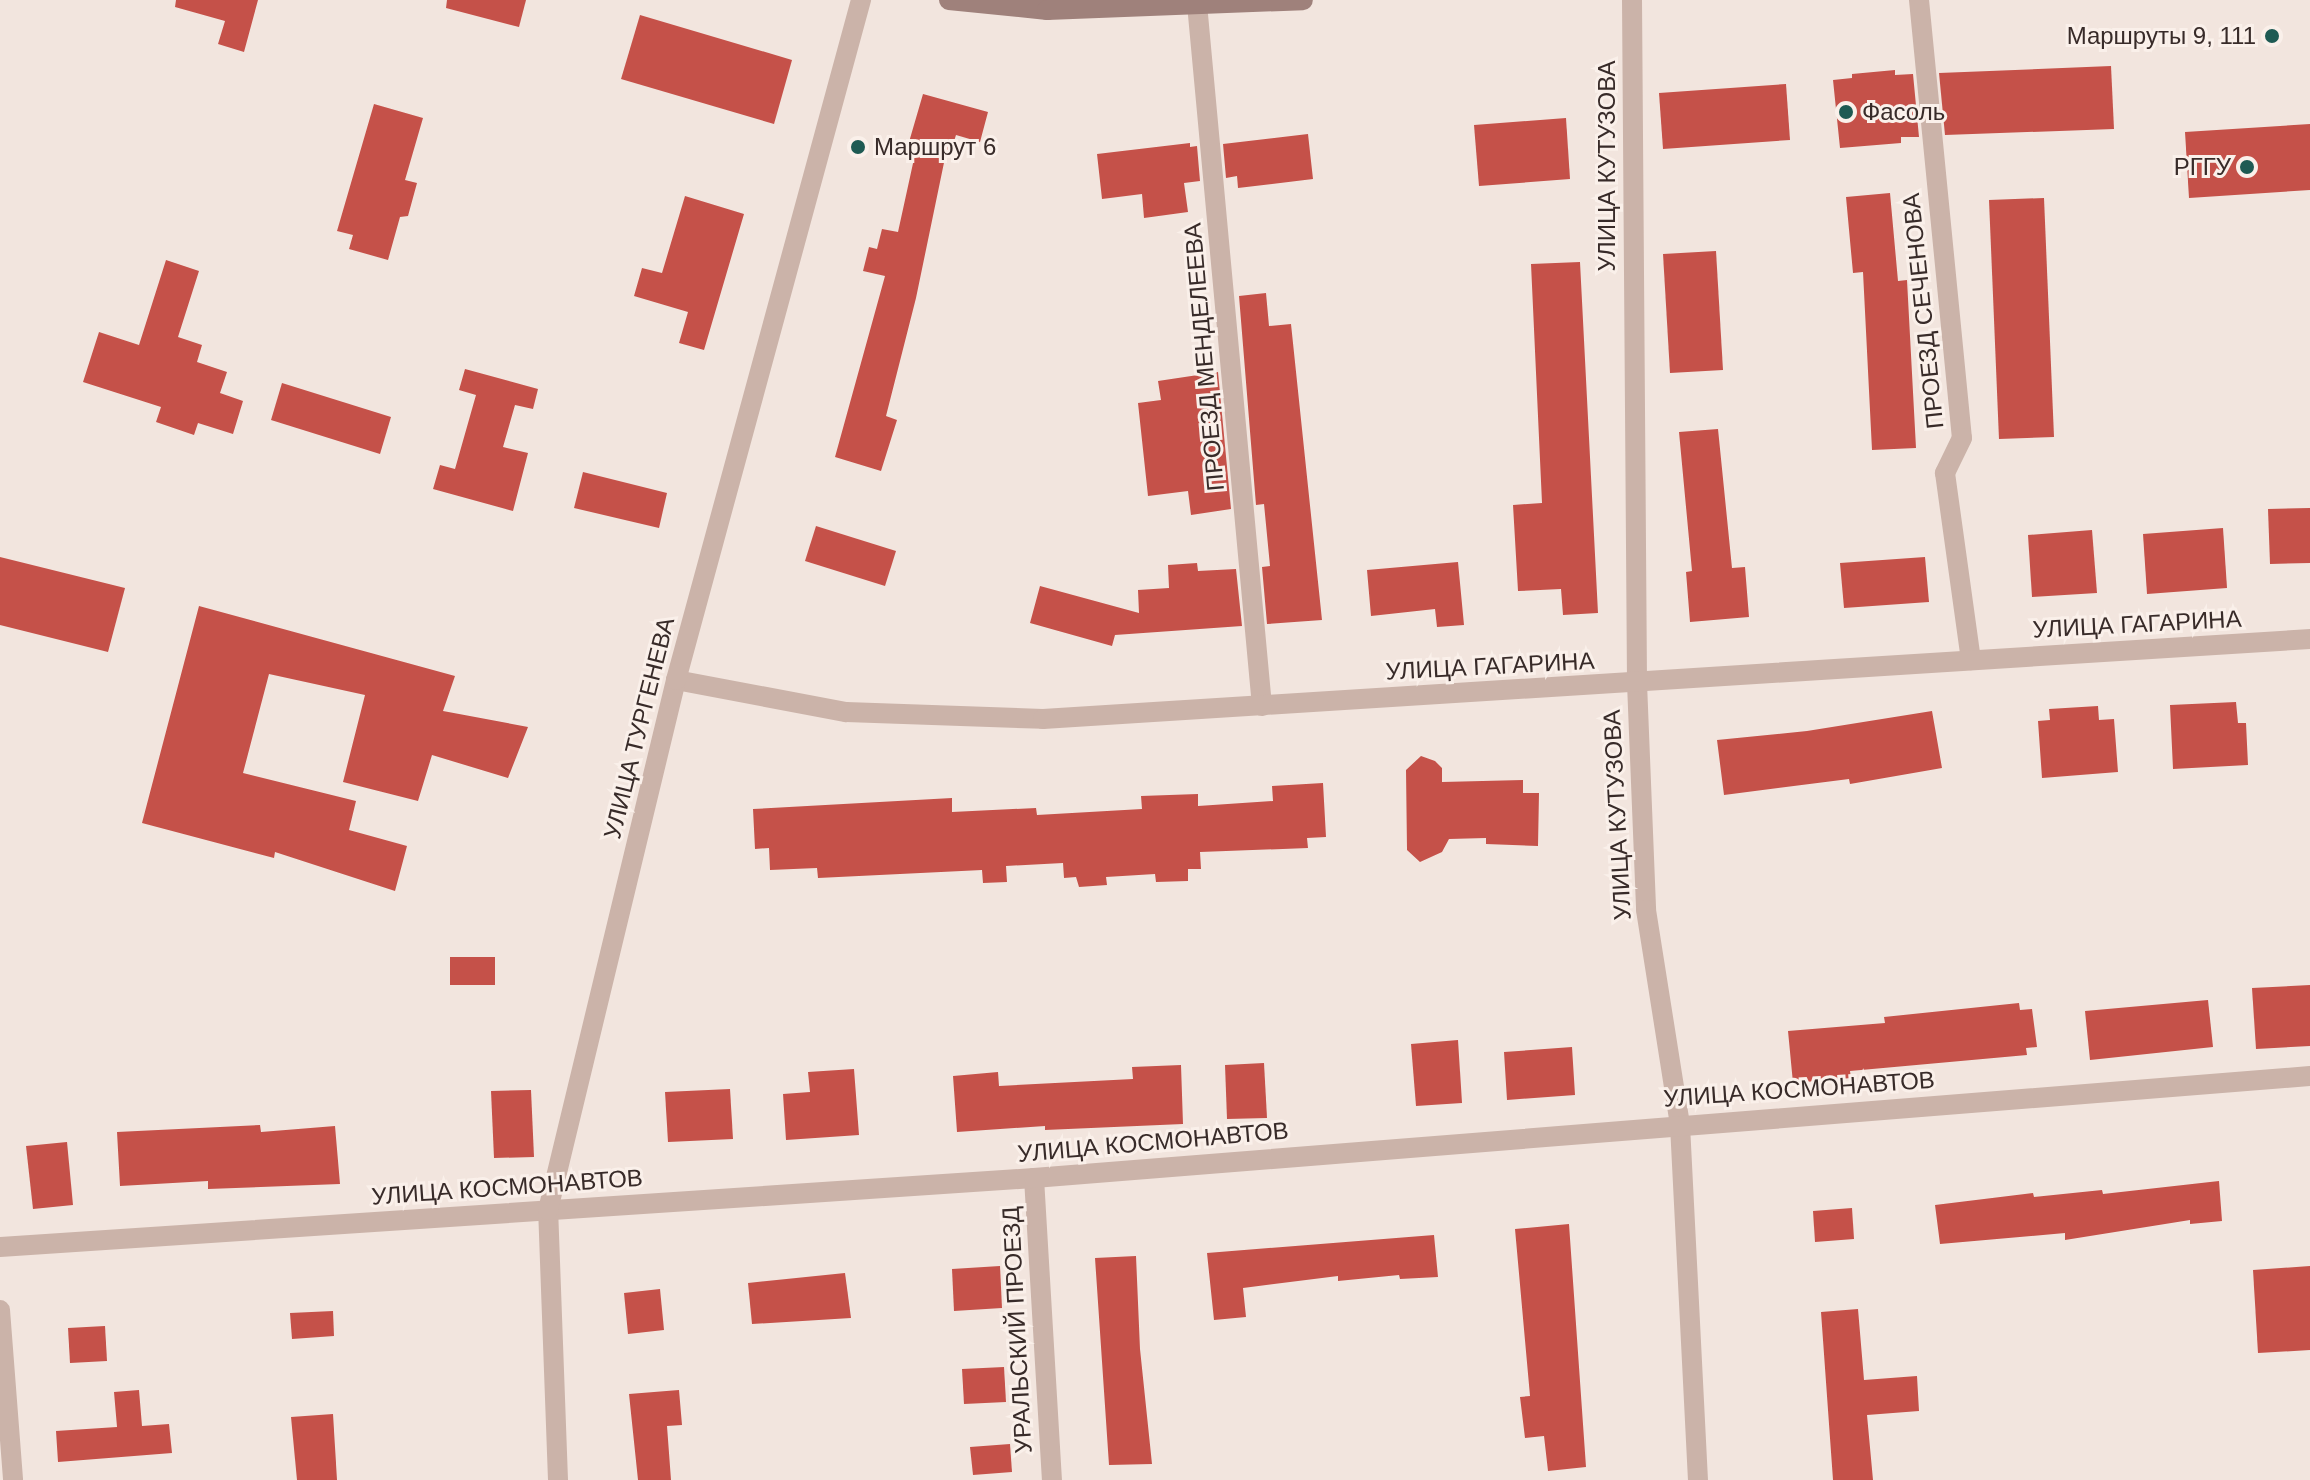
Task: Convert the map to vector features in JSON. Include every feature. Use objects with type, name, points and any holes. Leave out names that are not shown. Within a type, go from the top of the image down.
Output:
[{"type":"main road","points":[[949,0],[1047,10],[1303,0]]},
{"type":"street","name":"УЛИЦА ТУРГЕНЕВА","points":[[558,1480],[548,1210],[676,680],[861,0]]},
{"type":"street","name":"УЛИЦА КУТУЗОВА","points":[[1632,0],[1637,683],[1646,910],[1680,1125],[1698,1480]]},
{"type":"street","name":"ПРОЕЗД СЕЧЕНОВА","points":[[1919,0],[1962,438],[1945,473],[1971,660]]},
{"type":"street","name":"ПРОЕЗД МЕНДЕЛЕЕВА","points":[[1197,4],[1262,706]]},
{"type":"street","name":"УЛИЦА ГАГАРИНА","points":[[676,680],[846,712],[1043,719],[2310,639]]},
{"type":"street","name":"УЛИЦА КОСМОНАВТОВ","points":[[0,1247],[1034,1178],[2310,1076]]},
{"type":"street","name":"УРАЛЬСКИЙ ПРОЕЗД","points":[[1034,1178],[1052,1480]]},
{"type":"street","points":[[0,1310],[13,1480]]},
{"type":"building","points":[[176,0],[258,0],[244,52],[218,44],[225,21],[175,7]]},
{"type":"building","points":[[447,0],[526,0],[519,27],[446,8]]},
{"type":"building","points":[[640,15],[792,60],[774,124],[621,79]]},
{"type":"building","points":[[2111,66],[2114,129],[1945,135],[1939,73]]},
{"type":"building","points":[[1895,70],[1895,75],[1913,74],[1919,137],[1901,137],[1901,143],[1840,148],[1833,80],[1852,78],[1852,74]]},
{"type":"building","points":[[1786,84],[1790,140],[1663,149],[1659,93]]},
{"type":"building","points":[[923,94],[988,112],[980,142],[956,135],[950,154],[946,153],[916,298],[886,416],[897,420],[881,471],[835,457],[885,276],[863,271],[869,247],[877,249],[882,229],[898,232],[917,145],[909,142]]},
{"type":"building","points":[[374,104],[423,118],[405,180],[417,183],[408,216],[400,217],[388,260],[349,249],[353,235],[337,231]]},
{"type":"building","points":[[1566,118],[1570,179],[1479,186],[1474,125]]},
{"type":"building","points":[[2310,124],[2310,190],[2189,198],[2185,132]]},
{"type":"building","points":[[1308,134],[1313,179],[1238,188],[1237,176],[1226,178],[1223,144]]},
{"type":"building","points":[[1190,143],[1190,147],[1197,146],[1200,181],[1184,183],[1188,212],[1144,218],[1142,194],[1102,199],[1097,154]]},
{"type":"building","points":[[1890,193],[1898,281],[1907,280],[1916,448],[1872,450],[1863,272],[1853,273],[1846,197]]},
{"type":"building","points":[[685,196],[744,214],[704,350],[679,343],[688,312],[634,296],[642,268],[662,273]]},
{"type":"building","points":[[2044,198],[2054,437],[1999,439],[1989,200]]},
{"type":"building","points":[[1716,251],[1723,370],[1670,373],[1663,254]]},
{"type":"building","points":[[166,260],[199,271],[178,337],[202,345],[197,362],[227,372],[220,393],[243,401],[233,434],[198,423],[194,435],[156,422],[161,407],[83,382],[99,332],[139,345]]},
{"type":"building","points":[[1580,262],[1598,613],[1563,615],[1561,589],[1518,591],[1513,505],[1542,503],[1531,264]]},
{"type":"building","points":[[1266,293],[1269,326],[1291,324],[1322,620],[1267,624],[1262,567],[1270,566],[1264,504],[1256,505],[1239,296]]},
{"type":"building","points":[[465,369],[538,389],[533,409],[515,405],[503,447],[528,453],[513,511],[433,489],[440,465],[455,469],[476,395],[459,390]]},
{"type":"building","points":[[1218,372],[1231,509],[1191,515],[1188,491],[1148,496],[1138,403],[1161,400],[1158,381]]},
{"type":"building","points":[[282,383],[391,417],[380,454],[271,420]]},
{"type":"building","points":[[1718,429],[1732,568],[1745,567],[1749,617],[1690,622],[1686,572],[1692,571],[1679,432]]},
{"type":"building","points":[[583,472],[667,493],[659,528],[574,508]]},
{"type":"building","points":[[2310,508],[2310,563],[2270,564],[2268,509]]},
{"type":"building","points":[[816,526],[896,551],[885,586],[805,561]]},
{"type":"building","points":[[2223,528],[2227,588],[2147,594],[2143,534]]},
{"type":"building","points":[[2092,530],[2097,593],[2032,597],[2028,535]]},
{"type":"building","points":[[0,557],[125,588],[108,652],[0,625]]},
{"type":"building","points":[[1925,557],[1929,602],[1844,608],[1840,563]]},
{"type":"building","points":[[1458,562],[1464,625],[1437,627],[1435,609],[1371,616],[1367,570]]},
{"type":"building","points":[[1197,563],[1198,571],[1236,569],[1242,626],[1115,635],[1112,646],[1030,623],[1040,586],[1139,613],[1138,590],[1169,588],[1168,565]]},
{"type":"building","points":[[199,606],[455,676],[443,711],[528,727],[508,778],[432,755],[418,801],[343,782],[365,695],[269,674],[243,773],[356,801],[349,830],[407,846],[395,891],[275,852],[274,858],[142,823]]},
{"type":"building","points":[[2236,702],[2238,723],[2246,723],[2248,765],[2173,769],[2170,705]]},
{"type":"building","points":[[2098,706],[2099,720],[2114,719],[2118,772],[2042,778],[2038,721],[2050,720],[2049,709]]},
{"type":"building","points":[[1932,711],[1942,768],[1850,784],[1849,779],[1724,795],[1717,740],[1807,731]]},
{"type":"building","points":[[1421,756],[1435,761],[1442,768],[1442,782],[1523,780],[1523,793],[1539,793],[1538,846],[1486,844],[1486,838],[1449,839],[1442,852],[1420,862],[1407,850],[1406,770]]},
{"type":"building","points":[[1323,783],[1326,837],[1307,838],[1308,848],[1200,852],[1201,869],[1188,869],[1188,881],[1156,882],[1155,874],[1106,877],[1107,885],[1079,887],[1076,877],[1064,878],[1063,863],[1006,866],[1007,882],[983,883],[982,870],[818,878],[817,868],[770,870],[769,848],[755,849],[753,809],[952,798],[952,812],[1036,808],[1037,815],[1142,809],[1141,796],[1198,794],[1198,806],[1273,801],[1272,786]]},
{"type":"building","points":[[450,957],[495,957],[495,985],[450,985]]},
{"type":"building","points":[[2310,985],[2310,1046],[2256,1049],[2252,988]]},
{"type":"building","points":[[2208,1000],[2213,1047],[2090,1060],[2085,1011]]},
{"type":"building","points":[[2019,1003],[2020,1010],[2032,1009],[2037,1047],[2026,1048],[2027,1055],[1850,1071],[1851,1078],[1793,1083],[1788,1031],[1885,1023],[1884,1017]]},
{"type":"building","points":[[1458,1040],[1462,1103],[1416,1106],[1411,1044]]},
{"type":"building","points":[[1572,1047],[1575,1095],[1507,1100],[1504,1052]]},
{"type":"building","points":[[1264,1063],[1267,1118],[1227,1119],[1225,1065]]},
{"type":"building","points":[[1181,1065],[1183,1124],[1045,1130],[1045,1126],[957,1132],[953,1076],[998,1072],[999,1086],[1133,1079],[1132,1067]]},
{"type":"building","points":[[854,1069],[859,1135],[786,1140],[783,1094],[810,1092],[808,1072]]},
{"type":"building","points":[[730,1089],[733,1139],[668,1142],[665,1092]]},
{"type":"building","points":[[531,1090],[534,1157],[494,1158],[491,1091]]},
{"type":"building","points":[[260,1125],[261,1132],[335,1126],[340,1184],[208,1189],[208,1181],[120,1186],[117,1132]]},
{"type":"building","points":[[67,1142],[73,1205],[33,1209],[26,1146]]},
{"type":"building","points":[[2219,1181],[2222,1221],[2190,1224],[2190,1220],[2065,1240],[2065,1233],[1940,1244],[1935,1205],[2033,1193],[2034,1197],[2102,1190],[2103,1194]]},
{"type":"building","points":[[1852,1208],[1854,1239],[1815,1242],[1813,1211]]},
{"type":"building","points":[[1569,1224],[1586,1467],[1548,1471],[1544,1436],[1525,1438],[1520,1397],[1530,1396],[1515,1229]]},
{"type":"building","points":[[1434,1235],[1438,1277],[1400,1279],[1399,1275],[1338,1281],[1338,1276],[1243,1288],[1246,1317],[1214,1320],[1207,1253]]},
{"type":"building","points":[[1136,1256],[1140,1349],[1152,1464],[1109,1465],[1095,1258]]},
{"type":"building","points":[[1000,1266],[1002,1308],[954,1311],[952,1269]]},
{"type":"building","points":[[2310,1266],[2310,1350],[2258,1353],[2253,1270]]},
{"type":"building","points":[[845,1273],[851,1318],[752,1324],[748,1283]]},
{"type":"building","points":[[660,1289],[664,1330],[628,1334],[624,1293]]},
{"type":"building","points":[[1858,1309],[1864,1380],[1917,1376],[1919,1411],[1867,1415],[1873,1480],[1833,1480],[1821,1312]]},
{"type":"building","points":[[333,1311],[334,1336],[292,1339],[290,1313]]},
{"type":"building","points":[[105,1326],[107,1361],[70,1363],[68,1328]]},
{"type":"building","points":[[1004,1367],[1006,1402],[964,1404],[962,1369]]},
{"type":"building","points":[[139,1390],[142,1426],[169,1424],[172,1453],[58,1462],[56,1431],[117,1427],[114,1392]]},
{"type":"building","points":[[679,1390],[682,1425],[667,1426],[671,1480],[638,1480],[629,1394]]},
{"type":"building","points":[[333,1414],[337,1480],[297,1480],[291,1417]]},
{"type":"building","points":[[1010,1444],[1012,1472],[973,1475],[970,1447]]},
{"type":"place","name":"Маршруты 9, 111","points":[[2272,36]]},
{"type":"place","name":"Фасоль","points":[[1846,112]]},
{"type":"place","name":"Маршрут 6","points":[[858,147]]},
{"type":"place","name":"РГГУ","points":[[2247,167]]}]
